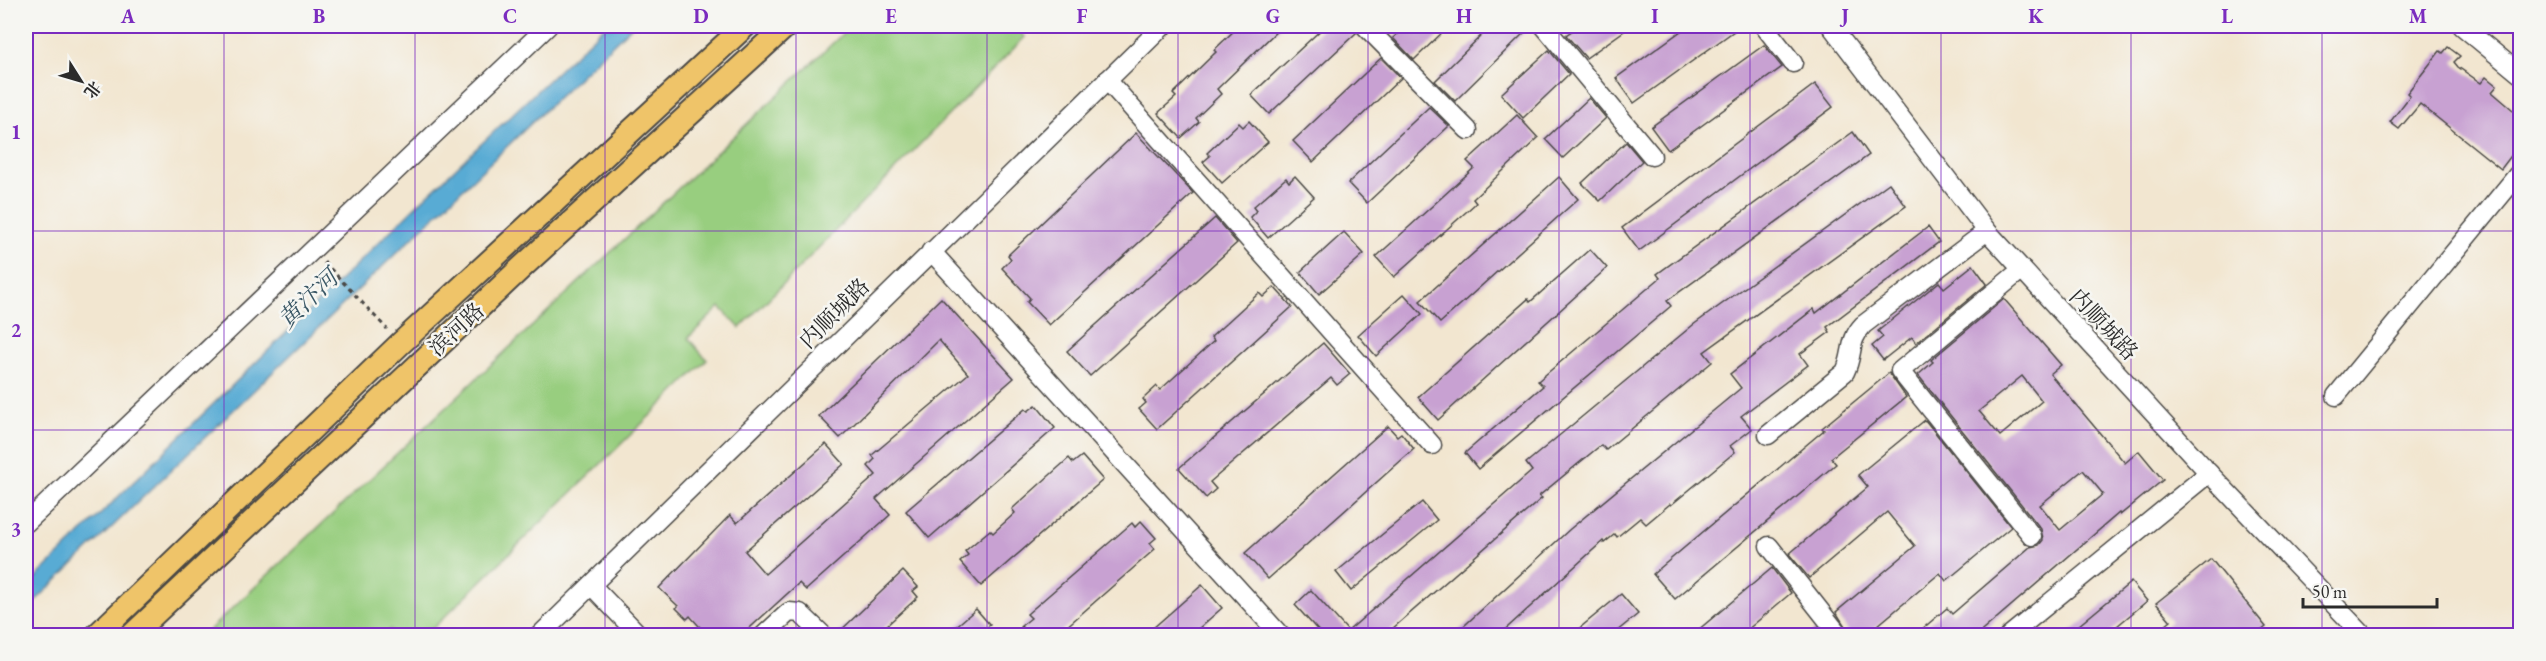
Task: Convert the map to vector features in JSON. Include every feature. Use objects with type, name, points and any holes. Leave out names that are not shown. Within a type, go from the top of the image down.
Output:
[{"type":"main road","name":"滨河路","points":[[96,636],[401,343],[745,26]]},
{"type":"main road","name":"滨河路","points":[[130,636],[504,284],[786,26]]},
{"type":"street","points":[[26,523],[548,26]]},
{"type":"street","name":"内顺城路","points":[[539,636],[1163,26]]},
{"type":"street","points":[[1365,26],[1468,130]]},
{"type":"street","points":[[1544,26],[1652,156]]},
{"type":"street","points":[[1764,26],[1792,63]]},
{"type":"street","name":"内顺城路","points":[[1831,26],[1987,231],[2021,270],[2364,636]]},
{"type":"street","points":[[2462,26],[2520,74]]},
{"type":"street","points":[[1107,80],[1432,445]]},
{"type":"street","points":[[2336,396],[2520,172]]},
{"type":"street","points":[[1768,435],[1845,372],[1850,362],[1851,340],[1863,325],[1987,231]]},
{"type":"street","points":[[931,251],[1281,636]]},
{"type":"street","points":[[2021,270],[1899,371],[2032,536]]},
{"type":"street","points":[[2015,634],[2209,473]]},
{"type":"street","points":[[1769,546],[1840,636]]},
{"type":"street","points":[[592,586],[640,636]]},
{"type":"street","points":[[763,636],[789,612],[800,614],[824,636]]},
{"type":"path","points":[[312,249],[401,343]]},
{"type":"green space","points":[[851,26],[1013,26],[1025,37],[740,328],[720,307],[688,338],[707,360],[426,635],[396,635],[390,629],[383,636],[204,635]]},
{"type":"water","points":[[605,26],[632,26],[26,610],[26,587],[419,203]]},
{"type":"building","points":[[1239,26],[1282,26],[1217,89],[1221,94],[1196,118],[1199,122],[1181,138],[1158,113],[1176,97],[1173,94]]},
{"type":"building","points":[[1325,26],[1354,26],[1356,33],[1269,114],[1251,95]]},
{"type":"building","points":[[1406,26],[1449,26],[1414,60],[1393,38]]},
{"type":"building","points":[[1491,26],[1531,26],[1455,101],[1435,81]]},
{"type":"building","points":[[1579,26],[1631,26],[1586,58],[1566,35]]},
{"type":"building","points":[[1688,26],[1741,26],[1634,103],[1616,78]]},
{"type":"building","points":[[1764,45],[1782,67],[1668,150],[1651,127]]},
{"type":"building","points":[[2448,47],[2460,56],[2454,62],[2458,67],[2481,83],[2486,77],[2497,86],[2492,92],[2520,116],[2520,144],[2501,169],[2420,104],[2399,129],[2390,122],[2410,96],[2407,93],[2440,51],[2443,53]]},
{"type":"building","points":[[1549,50],[1569,74],[1523,118],[1501,94]]},
{"type":"building","points":[[1381,58],[1401,78],[1313,162],[1293,141]]},
{"type":"building","points":[[1815,84],[1833,107],[1639,251],[1622,228]]},
{"type":"building","points":[[1589,98],[1606,118],[1563,158],[1545,139]]},
{"type":"building","points":[[1429,107],[1449,126],[1367,203],[1348,183]]},
{"type":"building","points":[[1517,115],[1538,138],[1473,199],[1476,203],[1394,277],[1376,257],[1474,168],[1467,161]]},
{"type":"building","points":[[1249,121],[1268,142],[1222,183],[1203,162],[1210,156],[1207,153],[1239,123],[1243,127]]},
{"type":"building","points":[[1853,132],[1869,155],[1667,301],[1671,306],[1478,469],[1465,453],[1543,386],[1538,381],[1660,278],[1657,274]]},
{"type":"building","points":[[1136,133],[1193,193],[1049,325],[1027,302],[1030,298],[1002,268],[1011,259],[1008,255]]},
{"type":"building","points":[[1626,142],[1642,161],[1600,201],[1582,183]]},
{"type":"building","points":[[1295,176],[1314,197],[1268,238],[1250,217],[1256,211],[1253,207],[1286,178],[1289,182]]},
{"type":"building","points":[[1559,177],[1578,199],[1440,323],[1420,301]]},
{"type":"building","points":[[1889,183],[1906,206],[1704,352],[1712,362],[1606,450],[1601,445],[1539,496],[1542,498],[1384,636],[1323,636],[1295,605],[1311,590],[1348,631],[1532,471],[1526,463],[1693,325]]},
{"type":"building","points":[[1215,218],[1237,243],[1090,376],[1067,351]]},
{"type":"building","points":[[1928,227],[1939,242],[1827,327],[1830,332],[1800,354],[1808,365],[1741,416],[1752,429],[1730,446],[1735,452],[1646,524],[1640,518],[1617,537],[1615,534],[1604,543],[1603,541],[1498,636],[1453,636],[1570,529],[1741,388],[1730,374],[1814,309],[1816,313]]},
{"type":"building","points":[[1344,232],[1364,254],[1319,294],[1300,272]]},
{"type":"building","points":[[1590,249],[1607,268],[1438,420],[1418,397],[1528,299],[1530,302]]},
{"type":"building","points":[[1973,265],[1987,284],[1916,343],[1912,337],[1883,360],[1872,346],[1883,337],[1878,331],[1939,282],[1944,288]]},
{"type":"building","points":[[1274,287],[1292,307],[1157,429],[1139,409],[1146,403],[1143,399],[1157,386],[1160,390],[1214,341],[1211,337],[1259,293],[1263,297]]},
{"type":"building","points":[[1404,294],[1422,314],[1376,356],[1358,335]]},
{"type":"building","points":[[941,298],[1014,378],[876,499],[890,515],[806,590],[799,583],[741,636],[708,636],[690,616],[687,619],[676,608],[678,606],[659,588],[730,515],[737,523],[826,444],[844,464],[745,551],[765,574],[876,475],[868,466],[875,459],[872,455],[968,374],[939,340],[840,438],[819,416]]},
{"type":"building","points":[[2004,299],[2061,365],[2050,374],[2125,463],[2139,451],[2163,480],[2120,515],[2119,513],[1976,636],[1914,636],[1947,608],[1952,614],[2030,547],[2039,545],[2043,540],[2041,529],[1918,375],[1933,362],[1931,360]],"holes":[[[2022,376],[2042,401],[2000,436],[1979,411]],[[2083,470],[2103,494],[2060,530],[2040,505]]]},
{"type":"building","points":[[1323,343],[1350,374],[1337,385],[1331,378],[1210,482],[1216,489],[1206,498],[1179,468]]},
{"type":"building","points":[[1889,373],[1906,397],[1831,458],[1836,464],[1675,599],[1653,574]]},
{"type":"building","points":[[1036,405],[1055,428],[929,538],[906,511],[1025,409],[1028,411]]},
{"type":"building","points":[[1925,420],[2011,527],[1946,581],[1940,573],[1865,636],[1851,636],[1836,612],[1915,546],[1887,512],[1809,578],[1789,554],[1868,487],[1858,475]]},
{"type":"building","points":[[1388,426],[1397,436],[1401,433],[1414,449],[1268,579],[1245,553]]},
{"type":"building","points":[[1082,456],[1103,480],[981,586],[960,562],[968,555],[965,551],[990,530],[993,533],[1015,513],[1012,509],[1069,458],[1073,463]]},
{"type":"building","points":[[1422,502],[1437,520],[1351,591],[1336,572]]},
{"type":"building","points":[[1141,521],[1156,538],[1150,543],[1155,549],[1056,636],[1029,636],[1021,626],[1031,618],[1027,614],[1132,523],[1135,527]]},
{"type":"building","points":[[2211,559],[2266,627],[2255,636],[2153,636],[2171,621],[2156,603]]},
{"type":"building","points":[[1772,568],[1791,593],[1740,636],[1691,636]]},
{"type":"building","points":[[903,571],[918,587],[913,591],[918,597],[875,636],[835,636]]},
{"type":"building","points":[[2131,582],[2147,601],[2105,636],[2066,636]]},
{"type":"building","points":[[1202,585],[1222,608],[1190,636],[1144,636]]},
{"type":"building","points":[[1621,594],[1638,614],[1611,636],[1570,636]]},
{"type":"building","points":[[976,609],[990,625],[986,628],[993,636],[945,636]]},
{"type":"building","points":[[1818,627],[1825,636],[1808,636]]},
{"type":"water label","name":"黄汴河","points":[[308,299]]}]
